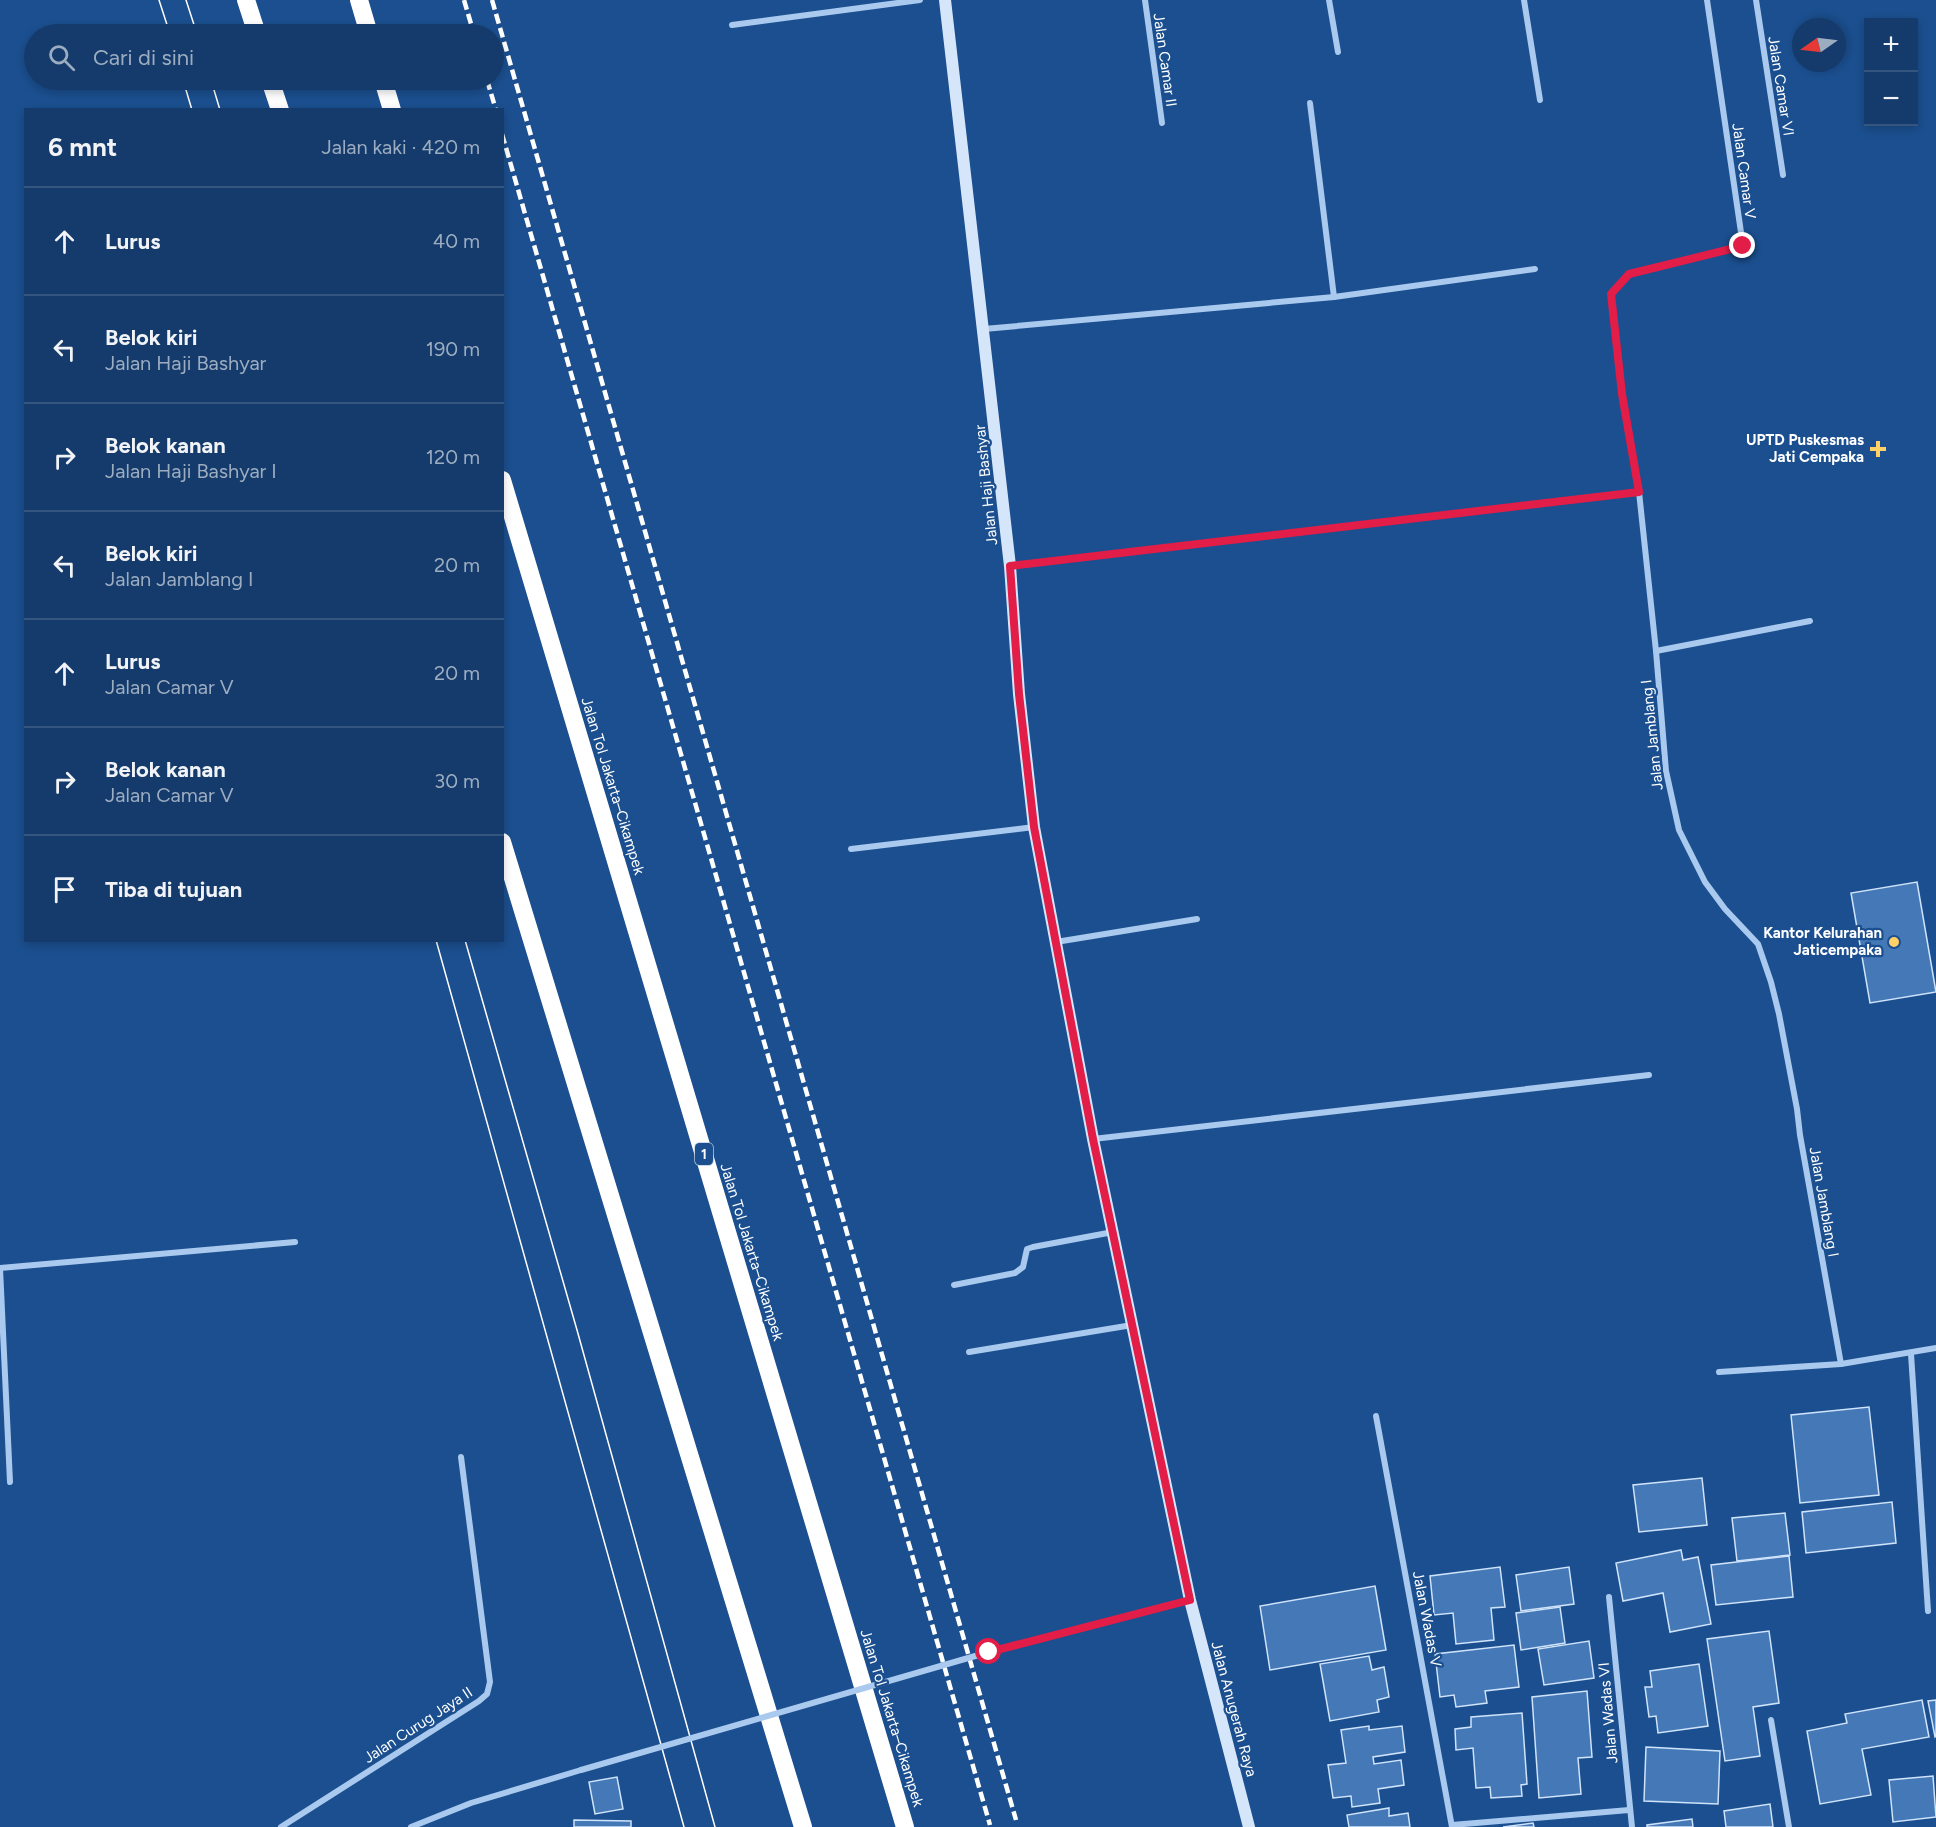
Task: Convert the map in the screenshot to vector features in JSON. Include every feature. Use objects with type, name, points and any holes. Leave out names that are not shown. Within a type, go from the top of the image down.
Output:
[{"type":"highway","points":[[246,0],[254,24]]},
{"type":"highway","points":[[361,6],[366,24]]},
{"type":"highway","points":[[273,90],[279,108]]},
{"type":"highway","points":[[385,90],[391,108]]},
{"type":"highway","name":"Jalan Tol Jakarta–Cikampek","points":[[504,487],[905,1827]]},
{"type":"highway","points":[[504,849],[803,1827]]},
{"type":"street","points":[[732,25],[920,0]]},
{"type":"street","name":"Jalan Haji Bashyar","points":[[945,0],[1010,566],[1019,694],[1034,827],[1093,1139],[1190,1600]]},
{"type":"street","name":"Jalan Camar II","points":[[1145,0],[1162,123]]},
{"type":"street","points":[[1329,0],[1338,52]]},
{"type":"street","points":[[1524,0],[1540,100]]},
{"type":"street","name":"Jalan Camar V","points":[[1622,394],[1611,294],[1629,274],[1743,246],[1707,0]]},
{"type":"street","name":"Jalan Camar VI","points":[[1756,0],[1783,175]]},
{"type":"street","points":[[1310,103],[1334,297]]},
{"type":"street","points":[[984,330],[1334,297],[1536,269]]},
{"type":"street","name":"Jalan Jamblang I","points":[[1622,394],[1639,492],[1656,651],[1665,771],[1679,830],[1705,882],[1725,909],[1758,944],[1771,982],[1797,1109],[1841,1364]]},
{"type":"street","points":[[1010,566],[1639,492]]},
{"type":"street","points":[[1656,651],[1810,621]]},
{"type":"street","points":[[851,849],[1034,827]]},
{"type":"street","points":[[1056,942],[1197,919]]},
{"type":"street","points":[[1093,1139],[1649,1075]]},
{"type":"street","points":[[954,1285],[1015,1273],[1023,1267],[1027,1249],[1033,1247],[1113,1232]]},
{"type":"street","points":[[10,1482],[0,1268],[295,1242]]},
{"type":"street","points":[[969,1352],[1132,1325]]},
{"type":"street","points":[[1719,1372],[1841,1364],[1936,1348]]},
{"type":"street","points":[[1911,1354],[1928,1611]]},
{"type":"street","name":"Jalan Wadas V","points":[[1376,1416],[1452,1826]]},
{"type":"street","name":"Jalan Curug Jaya II","points":[[281,1827],[487,1694],[490,1682],[461,1457]]},
{"type":"street","name":"Jalan Wadas VI","points":[[1609,1597],[1632,1827]]},
{"type":"street","points":[[411,1827],[471,1803],[581,1770],[989,1652],[1190,1600]]},
{"type":"street","name":"Jalan Anugerah Raya","points":[[1190,1600],[1250,1827]]},
{"type":"street","points":[[1772,1720],[1789,1827]]},
{"type":"street","points":[[1452,1826],[1629,1810]]},
{"type":"building","name":"Kantor Kelurahan Jaticempaka","points":[[1917,882],[1936,992],[1870,1003],[1851,893]]},
{"type":"building","points":[[1869,1407],[1879,1495],[1800,1503],[1791,1415]]},
{"type":"building","points":[[1702,1478],[1707,1525],[1639,1532],[1633,1485]]},
{"type":"building","points":[[1892,1502],[1896,1543],[1806,1553],[1802,1512]]},
{"type":"building","points":[[1785,1513],[1790,1555],[1737,1561],[1732,1518]]},
{"type":"building","points":[[1681,1550],[1683,1560],[1698,1557],[1711,1624],[1670,1632],[1663,1593],[1623,1601],[1616,1563]]},
{"type":"building","points":[[1789,1556],[1793,1597],[1716,1605],[1711,1565]]},
{"type":"building","points":[[1500,1567],[1505,1607],[1491,1608],[1494,1640],[1456,1644],[1453,1613],[1434,1615],[1430,1576]]},
{"type":"building","points":[[1569,1567],[1574,1604],[1521,1611],[1516,1575]]},
{"type":"building","points":[[1375,1586],[1386,1650],[1270,1670],[1260,1606]]},
{"type":"building","points":[[1560,1607],[1565,1643],[1521,1650],[1516,1613]]},
{"type":"building","points":[[1769,1631],[1779,1703],[1753,1707],[1760,1756],[1725,1761],[1707,1639]]},
{"type":"building","points":[[1589,1641],[1594,1678],[1544,1685],[1538,1649]]},
{"type":"building","points":[[1514,1645],[1519,1687],[1485,1691],[1487,1703],[1456,1707],[1454,1695],[1440,1697],[1435,1654]]},
{"type":"building","points":[[1369,1656],[1372,1670],[1384,1667],[1389,1697],[1377,1700],[1379,1712],[1330,1721],[1320,1664]]},
{"type":"building","points":[[1699,1664],[1708,1726],[1658,1733],[1656,1716],[1649,1717],[1645,1687],[1652,1687],[1650,1671]]},
{"type":"building","points":[[1587,1691],[1592,1757],[1578,1758],[1581,1794],[1539,1798],[1532,1697]]},
{"type":"building","points":[[1922,1700],[1929,1737],[1862,1749],[1871,1795],[1820,1804],[1807,1731],[1847,1723],[1845,1714]]},
{"type":"building","points":[[1936,1700],[1936,1736],[1935,1737],[1928,1701]]},
{"type":"building","points":[[1522,1713],[1527,1784],[1521,1785],[1522,1796],[1491,1798],[1490,1787],[1476,1788],[1473,1748],[1456,1750],[1455,1729],[1471,1727],[1471,1717]]},
{"type":"building","points":[[1369,1726],[1369,1730],[1402,1726],[1405,1752],[1373,1757],[1374,1764],[1401,1760],[1404,1785],[1378,1789],[1380,1803],[1352,1807],[1351,1796],[1333,1798],[1328,1765],[1346,1763],[1341,1730]]},
{"type":"building","points":[[1646,1747],[1720,1751],[1718,1804],[1644,1801]]},
{"type":"building","points":[[1933,1776],[1936,1817],[1893,1822],[1889,1780]]},
{"type":"building","points":[[617,1777],[623,1809],[595,1814],[589,1782]]},
{"type":"building","points":[[1770,1804],[1773,1827],[1726,1827],[1724,1811]]},
{"type":"building","points":[[1389,1808],[1389,1816],[1408,1813],[1410,1827],[1349,1827],[1347,1815]]},
{"type":"building","points":[[1692,1819],[1693,1827],[1647,1827],[1647,1825]]},
{"type":"building","points":[[574,1820],[631,1821],[631,1827],[574,1827]]},
{"type":"building","points":[[1533,1823],[1534,1827],[1503,1827]]},
{"type":"tram line","points":[[159,0],[167,24]]},
{"type":"tram line","points":[[186,0],[194,24]]},
{"type":"tram line","points":[[186,90],[191,108]]},
{"type":"tram line","points":[[214,90],[219,108]]},
{"type":"tram line","points":[[437,942],[684,1827]]},
{"type":"tram line","points":[[466,942],[577,1330],[715,1827]]},
{"type":"railway","points":[[464,0],[471,24]]},
{"type":"railway","points":[[492,0],[499,24]]},
{"type":"railway","points":[[504,42],[1016,1820]]},
{"type":"railway","points":[[490,90],[495,108]]},
{"type":"railway","points":[[504,141],[990,1825]]},
{"type":"place","name":"UPTD Puskesmas Jati Cempaka","points":[[1878,449]]},
{"type":"place","name":"Kantor Kelurahan Jaticempaka","points":[[1894,942]]},
{"type":"route","points":[[989,1652],[1190,1600],[1093,1139],[1034,827],[1019,694],[1010,566],[1639,492],[1622,394],[1611,294],[1629,274],[1743,246]]}]
